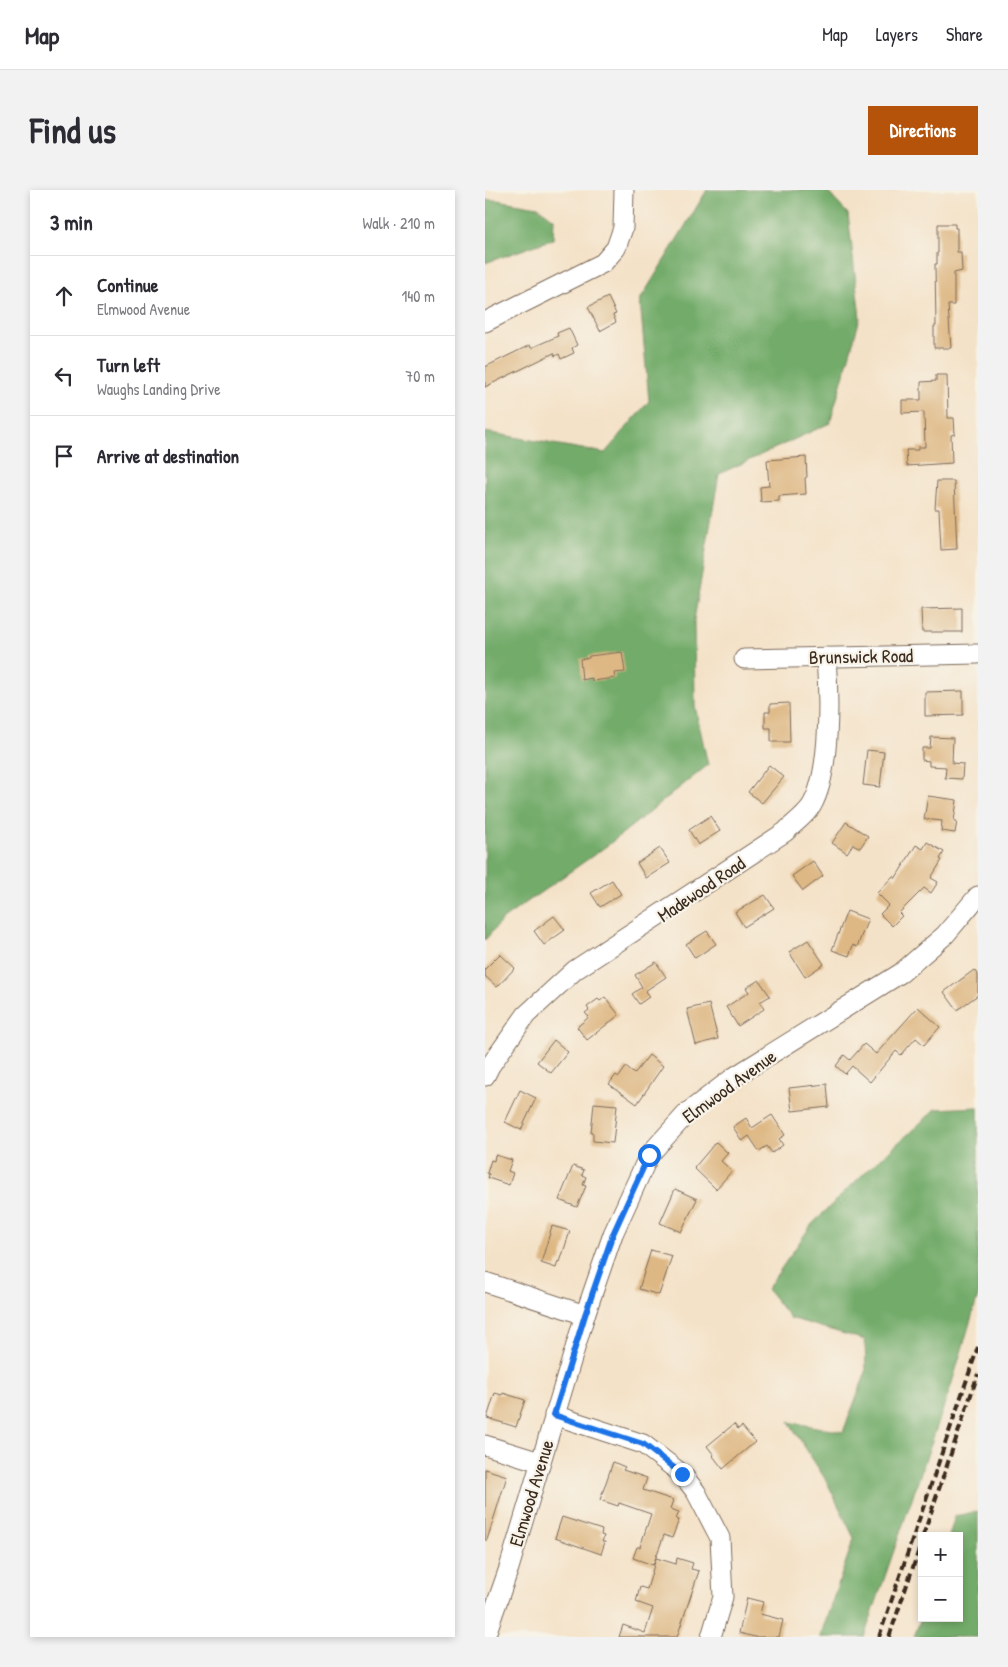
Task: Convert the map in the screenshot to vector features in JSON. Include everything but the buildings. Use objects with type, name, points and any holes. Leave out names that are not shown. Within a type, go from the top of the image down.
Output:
[{"type":"street","points":[[485,322],[603,263],[616,248],[623,228],[624,190]]},
{"type":"street","name":"Brunswick Road","points":[[744,659],[978,654]]},
{"type":"street","name":"Madewood Road","points":[[485,1076],[490,1066],[526,1016],[575,970],[785,832],[812,806],[823,775],[827,722],[826,657]]},
{"type":"street","name":"Elmwood Avenue","points":[[485,1637],[509,1568],[585,1315],[613,1234],[649,1155],[688,1112],[734,1077],[901,973],[945,936],[978,896]]},
{"type":"street","points":[[485,1282],[585,1315]]},
{"type":"street","points":[[554,1415],[643,1444],[682,1474],[696,1492],[719,1538],[723,1597],[711,1637]]},
{"type":"street","points":[[485,1445],[540,1462]]},
{"type":"green space","points":[[707,190],[826,190],[848,214],[860,318],[830,423],[719,474],[694,620],[695,706],[708,765],[608,845],[503,919],[485,940],[485,432],[605,453],[649,401],[640,300]]},
{"type":"green space","points":[[485,200],[497,200],[538,207],[554,219],[553,239],[485,263]]},
{"type":"green space","points":[[978,1107],[978,1296],[951,1386],[864,1637],[820,1637],[854,1538],[827,1482],[789,1422],[843,1432],[866,1372],[865,1340],[790,1318],[767,1289],[812,1224],[862,1175],[936,1109]]},
{"type":"green space","points":[[978,1511],[978,1637],[914,1637],[919,1622],[963,1622],[963,1532],[950,1532],[955,1516]]},
{"type":"railway","points":[[879,1637],[978,1347]]},
{"type":"railway","points":[[924,1532],[978,1374]]},
{"type":"railway","points":[[889,1637],[918,1553]]},
{"type":"route","points":[[649,1155],[613,1234],[585,1315],[554,1415],[643,1444],[682,1474]]}]
